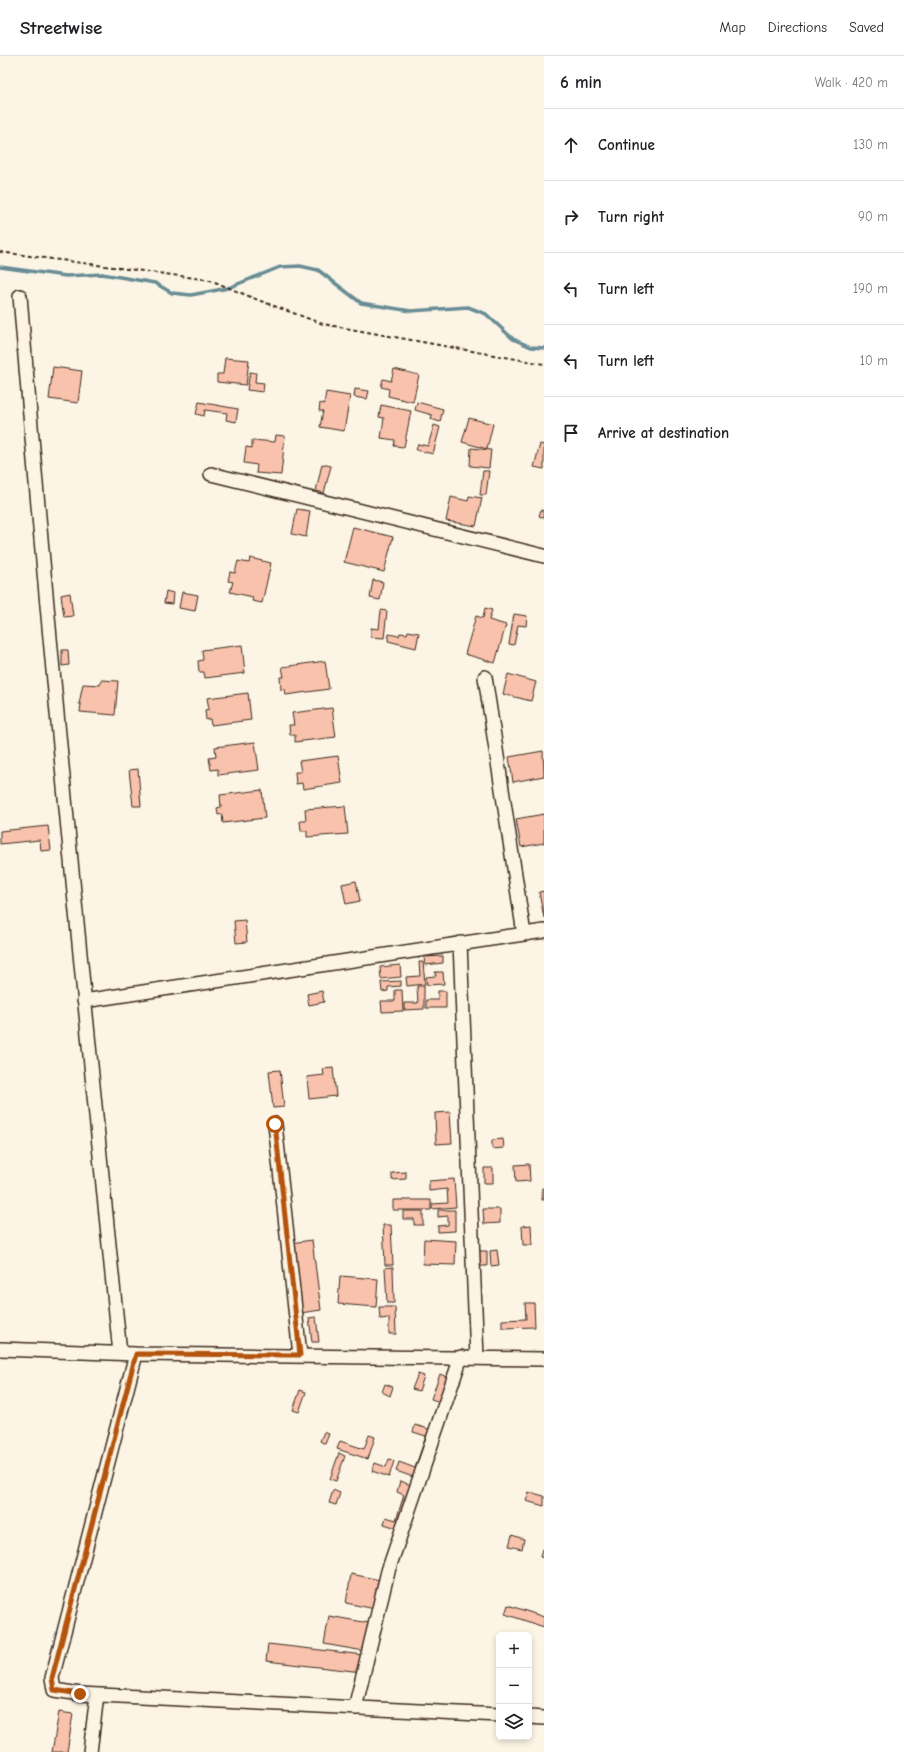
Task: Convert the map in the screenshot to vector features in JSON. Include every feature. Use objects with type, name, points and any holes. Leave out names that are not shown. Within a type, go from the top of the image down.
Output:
[{"type":"street","points":[[20,296],[37,506],[84,1001],[120,1353]]},
{"type":"street","points":[[211,474],[544,556]]},
{"type":"street","points":[[485,677],[524,934]]},
{"type":"street","points":[[84,1001],[544,931]]},
{"type":"street","points":[[460,943],[477,1358]]},
{"type":"street","points":[[275,1124],[300,1355]]},
{"type":"street","points":[[0,1349],[136,1354],[544,1359]]},
{"type":"street","points":[[136,1354],[52,1678],[54,1690],[97,1695],[496,1715]]},
{"type":"street","points":[[355,1708],[388,1571],[461,1357]]},
{"type":"street","points":[[90,1752],[97,1695]]},
{"type":"street","points":[[532,1717],[544,1718]]},
{"type":"path","points":[[0,252],[210,280],[258,300],[323,324],[544,364]]},
{"type":"building","points":[[225,358],[249,360],[246,385],[217,382],[217,374],[223,374]]},
{"type":"building","points":[[53,367],[82,371],[78,403],[49,399]]},
{"type":"building","points":[[394,369],[419,375],[413,402],[388,396],[389,389],[381,387],[383,379],[391,381]]},
{"type":"building","points":[[250,372],[256,373],[255,382],[264,383],[263,392],[247,390]]},
{"type":"building","points":[[355,389],[369,391],[367,399],[354,397]]},
{"type":"building","points":[[326,392],[350,396],[344,431],[320,427],[323,411],[319,411],[320,403],[324,404]]},
{"type":"building","points":[[199,402],[238,409],[236,422],[226,420],[227,413],[205,410],[204,416],[196,414]]},
{"type":"building","points":[[417,402],[443,409],[440,422],[431,419],[432,415],[415,410]]},
{"type":"building","points":[[381,405],[411,411],[404,447],[394,446],[395,440],[381,438],[384,418],[379,417]]},
{"type":"building","points":[[469,418],[493,424],[487,449],[462,442]]},
{"type":"building","points":[[434,425],[440,427],[433,454],[416,450],[418,444],[428,446]]},
{"type":"building","points":[[276,435],[285,436],[281,475],[256,473],[257,465],[244,463],[246,447],[252,448],[252,440],[275,442]]},
{"type":"building","points":[[540,444],[544,445],[544,469],[534,467]]},
{"type":"building","points":[[471,448],[491,450],[489,468],[470,466]]},
{"type":"building","points":[[322,464],[331,466],[324,493],[316,491]]},
{"type":"building","points":[[483,471],[489,471],[486,495],[480,495]]},
{"type":"building","points":[[469,496],[482,498],[476,526],[446,521],[451,497],[468,501]]},
{"type":"building","points":[[297,509],[310,511],[306,537],[292,534]]},
{"type":"building","points":[[541,510],[544,511],[544,518],[539,516]]},
{"type":"building","points":[[353,527],[393,537],[384,572],[344,562]]},
{"type":"building","points":[[250,558],[271,563],[262,603],[252,601],[253,597],[230,592],[233,582],[228,581],[230,572],[235,573],[238,561],[249,563]]},
{"type":"building","points":[[373,580],[383,582],[380,600],[370,598]]},
{"type":"building","points":[[166,591],[173,593],[172,604],[164,603]]},
{"type":"building","points":[[182,592],[198,595],[195,611],[179,608]]},
{"type":"building","points":[[70,593],[73,616],[64,617],[61,595]]},
{"type":"building","points":[[485,608],[492,610],[489,620],[506,625],[495,663],[465,654],[476,616],[483,618]]},
{"type":"building","points":[[381,610],[387,611],[384,638],[371,637],[371,628],[379,629]]},
{"type":"building","points":[[514,614],[527,616],[526,626],[518,625],[514,645],[509,644]]},
{"type":"building","points":[[408,631],[419,633],[416,648],[388,641],[389,634],[399,636],[400,633],[407,634]]},
{"type":"building","points":[[242,645],[245,673],[205,678],[204,672],[199,672],[198,661],[203,660],[202,650]]},
{"type":"building","points":[[62,650],[68,650],[69,665],[62,666]]},
{"type":"building","points":[[325,661],[329,689],[286,695],[285,689],[281,690],[280,677],[284,677],[282,667]]},
{"type":"building","points":[[508,674],[536,682],[531,701],[503,694]]},
{"type":"building","points":[[101,680],[118,681],[115,715],[80,712],[81,704],[79,704],[83,684],[100,685]]},
{"type":"building","points":[[248,693],[251,720],[211,725],[210,719],[206,720],[205,710],[209,709],[207,698]]},
{"type":"building","points":[[332,708],[336,737],[295,742],[295,735],[290,735],[289,725],[294,725],[292,713]]},
{"type":"building","points":[[255,742],[259,770],[218,775],[218,769],[211,770],[209,758],[216,757],[215,747]]},
{"type":"building","points":[[543,751],[544,776],[513,782],[509,757]]},
{"type":"building","points":[[338,756],[342,783],[303,789],[302,783],[296,784],[295,772],[301,772],[299,761]]},
{"type":"building","points":[[138,769],[141,806],[133,806],[129,770]]},
{"type":"building","points":[[262,790],[265,818],[223,823],[222,814],[218,815],[217,808],[221,807],[220,795]]},
{"type":"building","points":[[345,806],[348,834],[307,837],[307,831],[301,831],[300,821],[306,821],[305,809]]},
{"type":"building","points":[[544,814],[544,843],[521,847],[516,819]]},
{"type":"building","points":[[48,826],[51,850],[41,851],[40,840],[0,844],[0,831]]},
{"type":"building","points":[[356,881],[360,901],[346,904],[342,884]]},
{"type":"building","points":[[544,891],[544,918],[539,892]]},
{"type":"building","points":[[245,920],[247,942],[236,943],[234,921]]},
{"type":"building","points":[[443,956],[443,963],[425,965],[424,957]]},
{"type":"building","points":[[419,962],[423,962],[425,984],[407,986],[406,977],[420,976]]},
{"type":"building","points":[[400,965],[401,977],[381,979],[380,967]]},
{"type":"building","points":[[435,972],[443,972],[444,984],[427,985],[426,977],[436,976]]},
{"type":"building","points":[[401,981],[401,986],[388,987],[388,991],[382,992],[381,982]]},
{"type":"building","points":[[417,986],[424,986],[424,1009],[404,1010],[404,1003],[418,1003]]},
{"type":"building","points":[[395,990],[402,990],[403,1011],[382,1012],[381,1001],[395,1001]]},
{"type":"building","points":[[322,991],[324,1002],[309,1005],[307,994]]},
{"type":"building","points":[[438,991],[446,991],[446,1008],[426,1008],[426,1000],[438,1000]]},
{"type":"building","points":[[333,1068],[336,1096],[309,1099],[307,1077],[324,1075],[323,1069]]},
{"type":"building","points":[[280,1070],[284,1107],[273,1108],[269,1071]]},
{"type":"building","points":[[450,1112],[452,1143],[436,1144],[435,1113]]},
{"type":"building","points":[[503,1139],[504,1148],[492,1149],[492,1140]]},
{"type":"building","points":[[529,1164],[530,1181],[516,1182],[515,1165]]},
{"type":"building","points":[[484,1168],[493,1168],[493,1183],[484,1183]]},
{"type":"building","points":[[406,1172],[406,1179],[392,1180],[392,1173]]},
{"type":"building","points":[[454,1179],[456,1207],[432,1209],[432,1204],[448,1203],[447,1189],[429,1191],[429,1181]]},
{"type":"building","points":[[542,1188],[544,1188],[544,1200],[542,1200]]},
{"type":"building","points":[[393,1200],[431,1200],[431,1210],[393,1210]]},
{"type":"building","points":[[483,1209],[500,1209],[500,1223],[484,1224]]},
{"type":"building","points":[[438,1210],[455,1210],[455,1231],[438,1232],[438,1226],[448,1225],[448,1216],[438,1217]]},
{"type":"building","points":[[403,1211],[423,1211],[423,1225],[414,1225],[414,1219],[403,1219]]},
{"type":"building","points":[[383,1225],[391,1225],[393,1265],[385,1265]]},
{"type":"building","points":[[531,1225],[532,1245],[523,1245],[522,1226]]},
{"type":"building","points":[[424,1239],[456,1241],[455,1265],[423,1264]]},
{"type":"building","points":[[312,1240],[321,1310],[300,1313],[291,1243]]},
{"type":"building","points":[[497,1250],[499,1265],[491,1266],[490,1251]]},
{"type":"building","points":[[474,1251],[487,1251],[487,1266],[474,1266]]},
{"type":"building","points":[[393,1267],[394,1303],[387,1303],[385,1268]]},
{"type":"building","points":[[340,1276],[378,1279],[376,1307],[338,1304]]},
{"type":"building","points":[[525,1303],[534,1303],[535,1327],[502,1328],[502,1320],[526,1319]]},
{"type":"building","points":[[379,1307],[395,1307],[396,1334],[389,1334],[389,1318],[380,1319]]},
{"type":"building","points":[[316,1317],[319,1342],[312,1342],[309,1318]]},
{"type":"building","points":[[418,1374],[424,1376],[419,1391],[412,1389]]},
{"type":"building","points":[[440,1374],[449,1378],[440,1402],[431,1399]]},
{"type":"building","points":[[385,1384],[393,1387],[390,1396],[382,1392]]},
{"type":"building","points":[[300,1390],[306,1392],[299,1412],[293,1410]]},
{"type":"building","points":[[415,1425],[432,1430],[416,1478],[396,1471],[399,1462],[415,1468],[426,1436],[413,1432]]},
{"type":"building","points":[[324,1432],[329,1434],[325,1444],[320,1441]]},
{"type":"building","points":[[369,1435],[375,1437],[368,1459],[337,1449],[340,1441],[364,1449]]},
{"type":"building","points":[[339,1453],[345,1456],[336,1481],[330,1479]]},
{"type":"building","points":[[389,1459],[394,1461],[389,1477],[372,1471],[375,1463],[386,1467]]},
{"type":"building","points":[[400,1481],[414,1486],[400,1529],[384,1524],[386,1517],[396,1520],[404,1495],[397,1492]]},
{"type":"building","points":[[333,1490],[340,1493],[336,1505],[329,1503]]},
{"type":"building","points":[[529,1492],[544,1496],[544,1506],[526,1501]]},
{"type":"building","points":[[512,1535],[524,1539],[522,1549],[509,1546]]},
{"type":"building","points":[[542,1549],[544,1549],[544,1558],[540,1557]]},
{"type":"building","points":[[351,1574],[380,1580],[375,1609],[346,1603]]},
{"type":"building","points":[[508,1605],[544,1617],[544,1627],[505,1614]]},
{"type":"building","points":[[329,1616],[369,1623],[364,1651],[324,1644]]},
{"type":"building","points":[[268,1644],[364,1655],[362,1672],[266,1661]]},
{"type":"building","points":[[59,1712],[73,1714],[67,1752],[52,1752]]},
{"type":"waterway","points":[[0,267],[66,276],[102,274],[155,283],[172,293],[191,295],[228,288],[280,267],[300,266],[318,270],[361,303],[411,311],[468,307],[486,314],[513,339],[531,347],[544,348]]},
{"type":"route","points":[[80,1694],[54,1690],[52,1678],[136,1354],[300,1355],[275,1124]]}]
